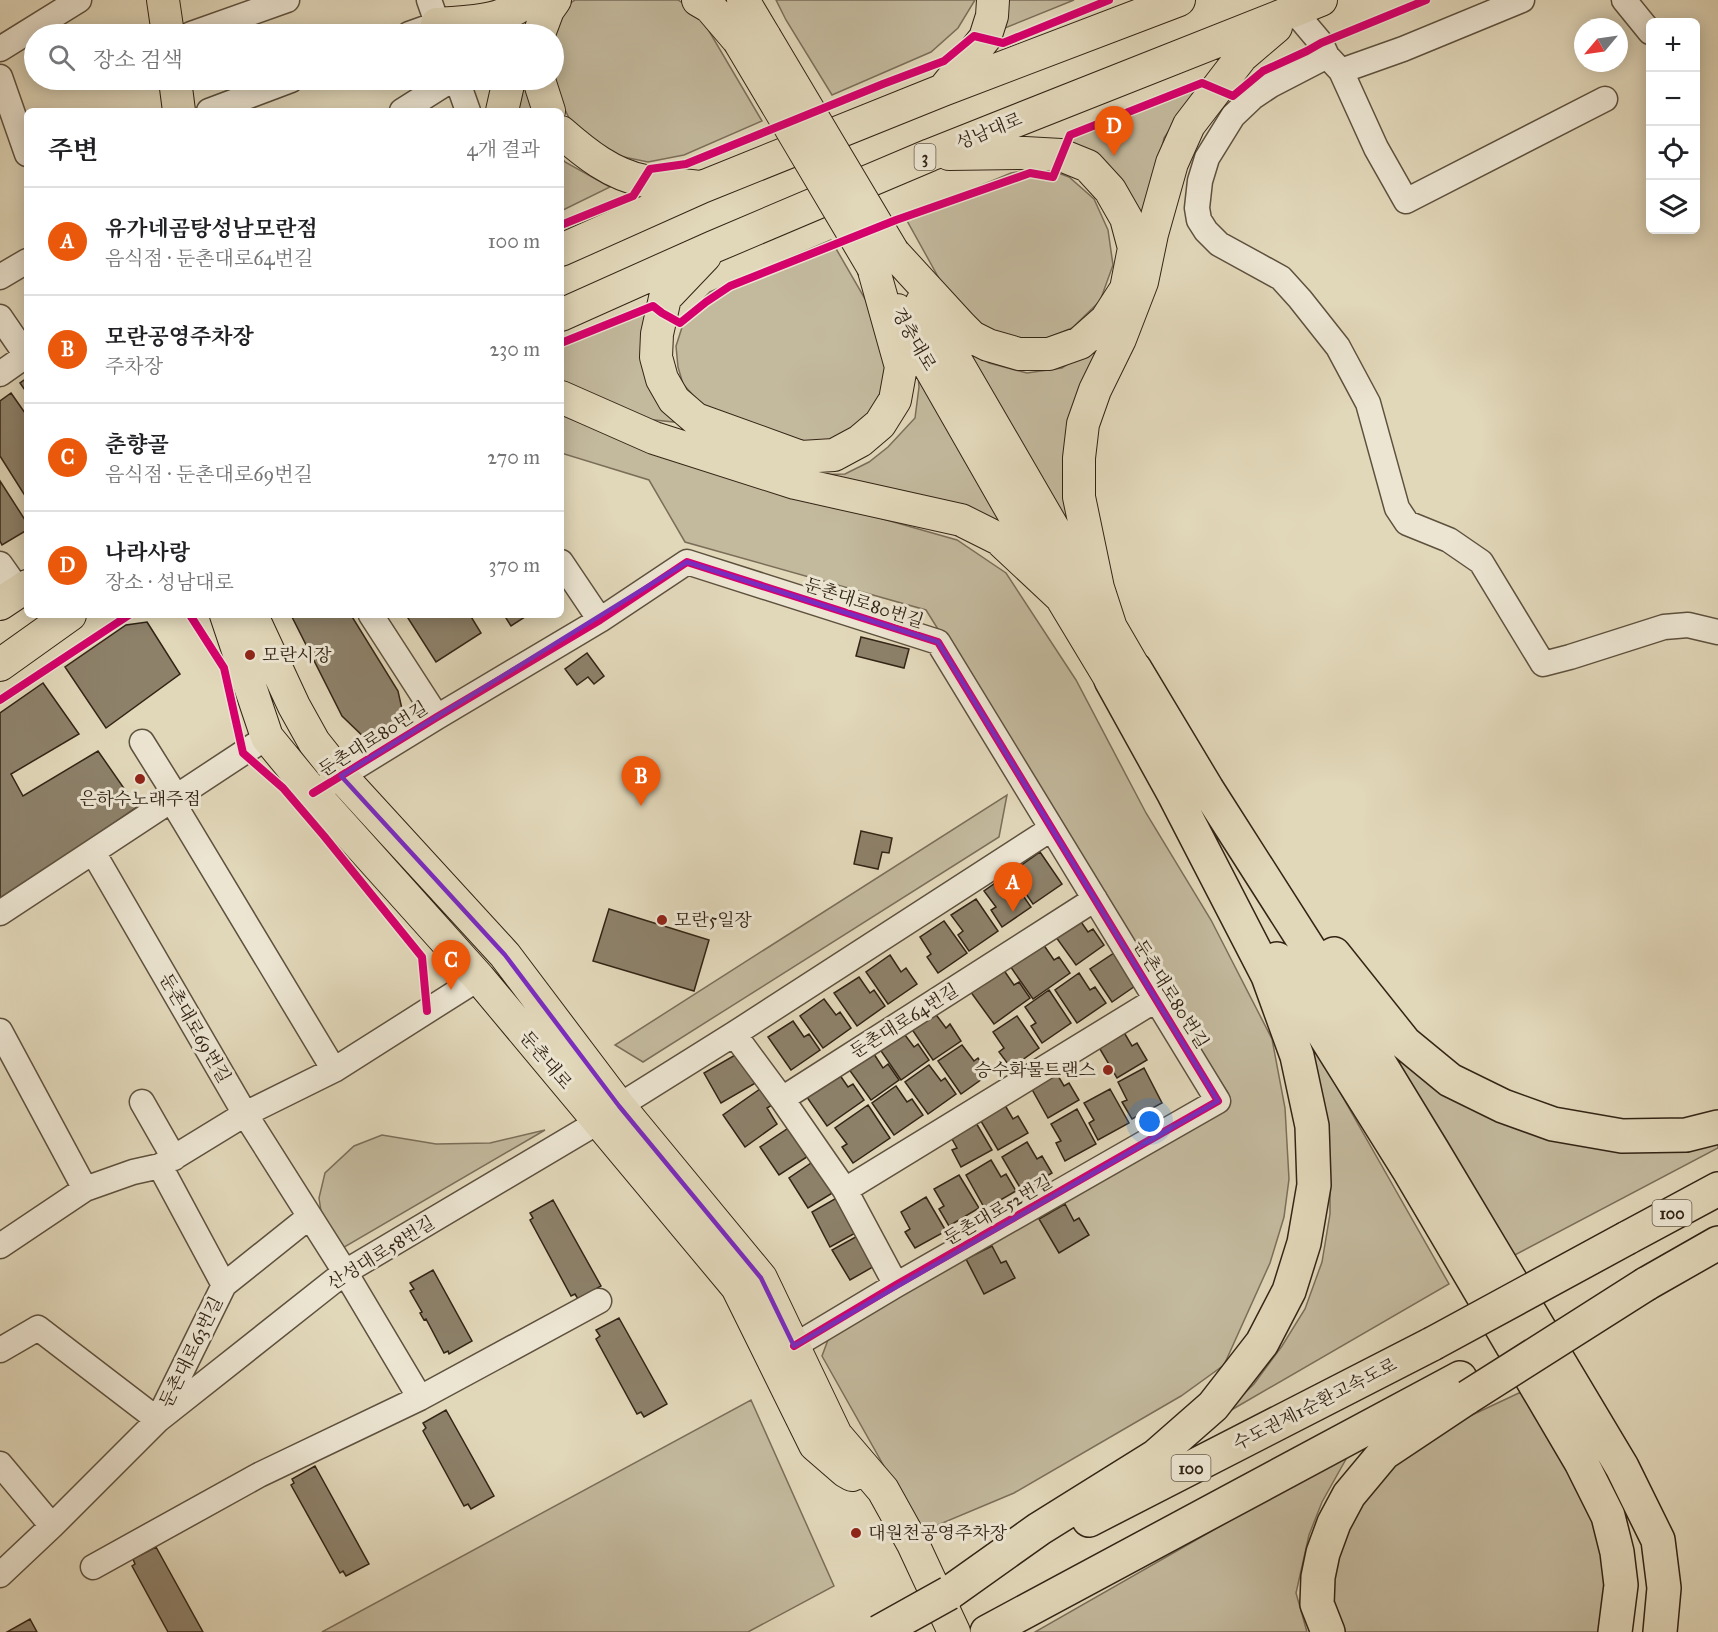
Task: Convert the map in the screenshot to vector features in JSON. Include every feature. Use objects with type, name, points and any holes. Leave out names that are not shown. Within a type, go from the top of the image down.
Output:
[{"type":"highway","points":[[1123,675],[1360,989],[1405,1043],[1450,1080],[1503,1106],[1553,1124],[1622,1136],[1686,1135],[1718,1127]]},
{"type":"highway","points":[[949,1593],[1039,1529],[1156,1456],[1213,1406],[1262,1343],[1289,1292],[1304,1243],[1314,1185],[1312,1126],[1297,1056],[1268,976],[1173,792],[1123,675]]},
{"type":"highway","points":[[1207,789],[1434,1151],[1622,1467],[1658,1540],[1664,1588],[1660,1632]]},
{"type":"highway","points":[[1173,792],[1410,1172],[1581,1462],[1608,1516],[1617,1552],[1622,1585],[1615,1632]]},
{"type":"highway","name":"수도권제1순환고속도로","points":[[879,1632],[949,1593],[1432,1344],[1718,1189]]},
{"type":"highway","points":[[987,1632],[1464,1388],[1718,1243]]},
{"type":"highway","points":[[1328,1632],[1317,1604],[1318,1577],[1334,1523],[1349,1495],[1384,1453],[1464,1388]]},
{"type":"main road","points":[[163,0],[167,24]]},
{"type":"main road","points":[[436,19],[478,21],[499,17],[519,8],[529,0]]},
{"type":"main road","points":[[532,24],[543,0]]},
{"type":"main road","points":[[543,24],[555,0]]},
{"type":"main road","points":[[698,0],[752,39]]},
{"type":"main road","name":"경충대로","points":[[714,0],[752,39],[883,260],[1111,628],[1123,675]]},
{"type":"main road","name":"경충대로","points":[[743,0],[752,39]]},
{"type":"main road","points":[[752,39],[753,0]]},
{"type":"main road","points":[[943,90],[985,38],[992,16],[993,0]]},
{"type":"main road","points":[[564,249],[702,187],[943,90],[1179,0]]},
{"type":"main road","points":[[1111,628],[1098,588],[1079,497],[1079,458],[1083,424],[1095,390],[1120,339],[1142,282],[1152,234],[1172,163],[1189,124],[1242,56],[1308,5]]},
{"type":"main road","name":"성남대로","points":[[564,314],[713,247],[930,155],[1308,5]]},
{"type":"main road","points":[[176,90],[179,108]]},
{"type":"main road","points":[[503,108],[507,90]]},
{"type":"main road","points":[[542,90],[548,108]]},
{"type":"main road","points":[[564,135],[585,153],[614,171],[643,180],[702,187]]},
{"type":"main road","points":[[883,260],[972,337],[988,345],[1018,354],[1049,354],[1080,343],[1106,320],[1126,289],[1134,248],[1126,218],[1110,190],[1088,166],[1061,155],[1025,153],[930,155]]},
{"type":"main road","points":[[713,247],[665,298],[657,333],[656,357],[662,379],[674,400],[696,419],[801,457],[834,455],[860,441],[880,424],[896,400],[901,367],[883,260]]},
{"type":"main road","name":"경충대로","points":[[883,260],[1061,597],[1123,675]]},
{"type":"main road","points":[[564,398],[654,438],[795,483],[961,520],[999,539],[1061,597]]},
{"type":"main road","points":[[0,665],[66,618]]},
{"type":"main road","name":"둔촌대로","points":[[227,618],[267,737],[313,794],[479,978],[761,1278],[836,1435],[883,1490],[913,1544],[954,1632]]},
{"type":"main road","name":"둔촌대로","points":[[254,618],[294,706],[314,742],[341,776],[505,955],[608,1114],[737,1287],[815,1445],[845,1472],[883,1490]]},
{"type":"street","points":[[40,24],[79,0]]},
{"type":"street","points":[[219,24],[287,0]]},
{"type":"street","points":[[1522,0],[1403,49],[1334,63],[1271,84],[1252,97],[1233,116],[1207,158],[1200,181],[1197,208],[1199,220],[1219,244],[1281,278],[1338,347],[1368,403],[1397,508],[1407,523],[1449,540],[1481,562],[1543,663],[1570,657],[1664,627],[1688,625],[1718,632]]},
{"type":"street","points":[[1624,0],[1646,27]]},
{"type":"street","points":[[1308,5],[1321,43],[1334,63],[1376,148],[1406,201],[1605,99]]},
{"type":"street","points":[[0,49],[24,34]]},
{"type":"street","points":[[0,77],[24,145]]},
{"type":"street","points":[[217,108],[265,90]]},
{"type":"street","points":[[407,108],[435,90]]},
{"type":"street","points":[[461,90],[467,108]]},
{"type":"street","points":[[0,277],[24,263]]},
{"type":"street","points":[[0,317],[24,351]]},
{"type":"street","points":[[0,374],[24,357]]},
{"type":"street","name":"둔촌대로80번길","points":[[313,794],[600,620],[687,562],[938,642],[1218,1101]]},
{"type":"street","points":[[0,564],[15,594]]},
{"type":"street","points":[[564,566],[600,620]]},
{"type":"street","name":"둔촌대로80번길","points":[[373,618],[437,717]]},
{"type":"street","points":[[0,913],[267,737]]},
{"type":"street","points":[[142,742],[252,935],[334,1070]]},
{"type":"street","points":[[608,1114],[1051,829]]},
{"type":"street","name":"둔촌대로69번길","points":[[93,852],[245,1114]]},
{"type":"street","name":"둔촌대로64번길","points":[[782,1099],[1095,899]]},
{"type":"street","points":[[0,1246],[85,1189],[167,1162],[245,1114],[334,1070],[479,978]]},
{"type":"street","points":[[845,1190],[1157,999]]},
{"type":"street","points":[[0,1031],[85,1189]]},
{"type":"street","points":[[734,1034],[845,1190],[896,1285]]},
{"type":"street","name":"둔촌대로52번길","points":[[794,1346],[1218,1101]]},
{"type":"street","points":[[142,1102],[224,1285]]},
{"type":"street","points":[[245,1114],[345,1272],[420,1398]]},
{"type":"street","name":"산성대로58번길","points":[[0,1575],[158,1420],[345,1272],[608,1114]]},
{"type":"street","name":"둔촌대로63번길","points":[[158,1420],[224,1285],[309,1217]]},
{"type":"street","points":[[93,1568],[259,1475],[420,1398],[599,1301]]},
{"type":"street","points":[[0,1350],[38,1328],[158,1420]]},
{"type":"street","points":[[0,1464],[52,1526]]},
{"type":"highlighted area","points":[[687,562],[938,642],[1218,1101],[794,1346],[761,1278],[619,1106],[505,955],[341,776]]},
{"type":"shaded area","points":[[575,0],[678,0],[699,14],[762,121],[684,155],[648,162],[619,156],[583,138],[569,118],[556,90],[564,90],[564,24],[553,24]]},
{"type":"shaded area","points":[[776,0],[975,0],[958,28],[931,52],[832,95]]},
{"type":"shaded area","points":[[1009,0],[1074,0],[1000,30]]},
{"type":"shaded area","points":[[519,90],[530,90],[534,108],[504,108]]},
{"type":"shaded area","points":[[1196,90],[1164,138],[1142,238],[1061,142]]},
{"type":"shaded area","points":[[564,161],[565,162],[610,187],[564,210]]},
{"type":"shaded area","points":[[1042,167],[1069,177],[1094,199],[1108,230],[1113,265],[1100,301],[1072,328],[1040,341],[1009,342],[957,311],[905,217],[1011,173]]},
{"type":"shaded area","points":[[831,240],[879,323],[889,370],[883,395],[869,421],[812,450],[707,411],[683,384],[678,367],[676,346],[685,318],[710,292]]},
{"type":"shaded area","points":[[635,311],[650,314],[655,395],[674,422],[625,417],[564,387],[564,342]]},
{"type":"shaded area","points":[[1107,337],[1074,551],[954,342],[989,363],[1027,373],[1062,368]]},
{"type":"shaded area","points":[[917,363],[1020,545],[801,475],[845,474],[869,462],[888,447],[915,418],[919,387]]},
{"type":"shaded area","points":[[564,416],[646,449],[957,540],[1006,573],[1076,680],[1146,813],[1211,920],[1272,1039],[1285,1108],[1289,1179],[1284,1217],[1270,1263],[1224,1365],[1181,1396],[1014,1493],[921,1532],[822,1356],[832,1329],[924,1281],[1228,1093],[926,610],[685,542],[649,480],[564,454]]},
{"type":"shaded area","points":[[1007,795],[999,837],[643,1062],[615,1045]]},
{"type":"shaded area","points":[[1300,1022],[1449,1284],[1221,1416],[1254,1384],[1282,1346],[1305,1309],[1322,1262],[1330,1214],[1330,1161],[1311,1059]]},
{"type":"shaded area","points":[[1389,1045],[1461,1095],[1718,1138],[1718,1148],[1509,1258]]},
{"type":"shaded area","points":[[545,1130],[341,1249],[321,1211],[319,1198],[325,1173],[354,1146],[382,1135],[436,1144],[490,1143]]},
{"type":"shaded area","points":[[1521,1392],[1599,1524],[1607,1565],[1599,1632],[1343,1632],[1331,1591],[1333,1548],[1358,1501],[1393,1464],[1455,1423]]},
{"type":"shaded area","points":[[751,1400],[834,1586],[748,1632],[322,1632]]},
{"type":"shaded area","points":[[1350,1452],[1322,1502],[1309,1535],[1296,1593],[1307,1632],[1035,1632]]},
{"type":"building","points":[[11,393],[24,412],[24,494],[0,456],[0,401]]},
{"type":"building","points":[[0,481],[24,518],[24,532],[2,545],[0,541]]},
{"type":"building","points":[[293,618],[353,618],[398,691],[404,718],[370,743],[342,716]]},
{"type":"building","points":[[408,618],[472,618],[481,633],[436,662]]},
{"type":"building","points":[[506,618],[523,618],[511,626]]},
{"type":"building","points":[[147,622],[180,674],[106,728],[65,667],[126,625]]},
{"type":"building","points":[[861,637],[909,649],[904,668],[856,656]]},
{"type":"building","points":[[587,653],[604,676],[594,684],[588,677],[577,685],[565,669]]},
{"type":"building","points":[[43,683],[79,734],[11,774],[23,796],[98,751],[137,807],[0,902],[0,713]]},
{"type":"building","points":[[861,831],[892,838],[889,853],[882,852],[878,869],[854,864]]},
{"type":"building","points":[[1040,852],[1062,884],[1033,904],[1022,888],[1027,885],[1016,869]]},
{"type":"building","points":[[1008,874],[1031,907],[1002,927],[991,910],[996,907],[984,891]]},
{"type":"building","points":[[976,899],[998,931],[969,951],[958,935],[963,931],[951,915]]},
{"type":"building","points":[[609,909],[709,940],[694,991],[593,961]]},
{"type":"building","points":[[1077,916],[1088,932],[1093,929],[1104,945],[1076,965],[1053,933]]},
{"type":"building","points":[[944,921],[967,953],[938,973],[927,957],[931,954],[920,937]]},
{"type":"building","points":[[1043,944],[1054,960],[1059,957],[1070,973],[1033,999],[1010,966]]},
{"type":"building","points":[[1114,953],[1141,982],[1112,1002],[1090,969]]},
{"type":"building","points":[[890,955],[901,972],[906,968],[917,984],[888,1004],[866,972]]},
{"type":"building","points":[[1003,969],[1014,985],[1019,982],[1030,998],[994,1024],[970,991]]},
{"type":"building","points":[[1079,973],[1090,990],[1095,987],[1106,1003],[1077,1023],[1055,990]]},
{"type":"building","points":[[859,977],[870,993],[874,990],[885,1006],[857,1026],[834,993]]},
{"type":"building","points":[[1049,990],[1071,1023],[1042,1043],[1031,1026],[1036,1023],[1025,1007]]},
{"type":"building","points":[[824,999],[836,1015],[840,1012],[851,1028],[823,1048],[800,1016]]},
{"type":"building","points":[[934,1012],[946,1028],[950,1024],[961,1041],[933,1060],[911,1028]]},
{"type":"building","points":[[1017,1016],[1039,1048],[1011,1068],[999,1052],[1004,1048],[993,1032]]},
{"type":"building","points":[[793,1021],[804,1037],[809,1034],[820,1050],[791,1070],[768,1037]]},
{"type":"building","points":[[1122,1029],[1132,1046],[1137,1043],[1147,1060],[1117,1078],[1097,1044]]},
{"type":"building","points":[[902,1031],[914,1047],[918,1044],[929,1060],[901,1080],[879,1048]]},
{"type":"building","points":[[962,1045],[974,1061],[978,1058],[989,1074],[961,1094],[938,1061]]},
{"type":"building","points":[[742,1051],[759,1081],[721,1103],[704,1073]]},
{"type":"building","points":[[872,1051],[883,1068],[888,1064],[899,1080],[871,1100],[848,1068]]},
{"type":"building","points":[[929,1065],[941,1081],[945,1078],[956,1094],[928,1114],[905,1082]]},
{"type":"building","points":[[1144,1068],[1162,1103],[1132,1119],[1122,1102],[1127,1100],[1118,1082]]},
{"type":"building","points":[[1054,1069],[1064,1086],[1069,1083],[1079,1100],[1048,1118],[1029,1084]]},
{"type":"building","points":[[837,1071],[848,1087],[853,1084],[864,1100],[827,1126],[804,1093]]},
{"type":"building","points":[[896,1086],[907,1102],[912,1099],[923,1115],[894,1135],[872,1103]]},
{"type":"building","points":[[760,1089],[772,1105],[767,1108],[777,1124],[745,1147],[723,1115]]},
{"type":"building","points":[[1110,1089],[1129,1123],[1098,1140],[1089,1123],[1094,1120],[1084,1103]]},
{"type":"building","points":[[1003,1102],[1013,1119],[1018,1116],[1028,1133],[998,1150],[978,1116]]},
{"type":"building","points":[[868,1105],[890,1138],[853,1163],[842,1147],[847,1144],[835,1128]]},
{"type":"building","points":[[1077,1109],[1096,1144],[1065,1161],[1056,1143],[1061,1141],[1051,1124]]},
{"type":"building","points":[[972,1116],[992,1150],[961,1167],[952,1150],[957,1148],[947,1130]]},
{"type":"building","points":[[793,1125],[816,1151],[779,1175],[760,1147]]},
{"type":"building","points":[[1027,1142],[1037,1159],[1042,1156],[1052,1173],[1022,1191],[1002,1157]]},
{"type":"building","points":[[991,1160],[1001,1177],[1006,1174],[1016,1191],[985,1209],[966,1175]]},
{"type":"building","points":[[814,1161],[834,1192],[808,1208],[789,1178]]},
{"type":"building","points":[[959,1175],[979,1208],[949,1226],[939,1209],[944,1206],[934,1189]]},
{"type":"building","points":[[840,1196],[859,1231],[830,1247],[812,1212]]},
{"type":"building","points":[[926,1197],[946,1231],[915,1248],[905,1232],[910,1229],[901,1212]]},
{"type":"building","points":[[553,1200],[601,1286],[578,1299],[575,1294],[571,1296],[530,1220],[533,1218],[530,1213]]},
{"type":"building","points":[[1065,1204],[1074,1221],[1079,1218],[1089,1235],[1059,1253],[1039,1219]]},
{"type":"building","points":[[861,1234],[878,1264],[850,1280],[832,1250]]},
{"type":"building","points":[[992,1246],[1001,1263],[1006,1261],[1015,1278],[984,1294],[966,1259]]},
{"type":"building","points":[[433,1270],[472,1341],[449,1354],[448,1351],[444,1353],[426,1319],[424,1320],[420,1313],[422,1312],[410,1291],[414,1289],[410,1283]]},
{"type":"building","points":[[619,1318],[667,1404],[644,1417],[641,1412],[637,1414],[596,1339],[600,1336],[596,1330]]},
{"type":"building","points":[[446,1410],[494,1496],[471,1509],[468,1504],[464,1506],[423,1431],[426,1428],[423,1423]]},
{"type":"building","points":[[315,1466],[369,1564],[346,1576],[343,1571],[340,1573],[291,1485],[294,1483],[292,1479]]},
{"type":"building","points":[[156,1547],[203,1632],[168,1632],[132,1566],[135,1564],[133,1559]]},
{"type":"building","points":[[30,1619],[37,1632],[7,1632]]},
{"type":"cycle path","points":[[564,224],[633,196],[650,169],[686,164],[944,61],[974,36],[1003,43],[1109,0]]},
{"type":"cycle path","points":[[564,342],[653,306],[680,323],[730,286],[896,220],[1030,173],[1053,177],[1070,135],[1202,83],[1233,96],[1263,71],[1321,43],[1426,0]]},
{"type":"cycle path","points":[[313,793],[600,620],[687,562],[938,642],[1218,1101],[794,1346]]},
{"type":"cycle path","points":[[0,700],[124,618]]},
{"type":"cycle path","points":[[192,618],[224,668],[243,753],[283,788],[422,957],[427,1011]]},
{"type":"place","name":"나라사랑","points":[[1114,156]]},
{"type":"place","name":"모란시장","points":[[250,655]]},
{"type":"place","name":"은하수노래주점","points":[[140,779]]},
{"type":"place","name":"모란공영주차장","points":[[641,806]]},
{"type":"place","name":"유가네곰탕성남모란점","points":[[1013,912]]},
{"type":"place","name":"모란5일장","points":[[662,920]]},
{"type":"place","name":"춘향골","points":[[451,990]]},
{"type":"place","name":"승수화물트랜스","points":[[1108,1070]]},
{"type":"place","name":"대원천공영주차장","points":[[856,1533]]}]
